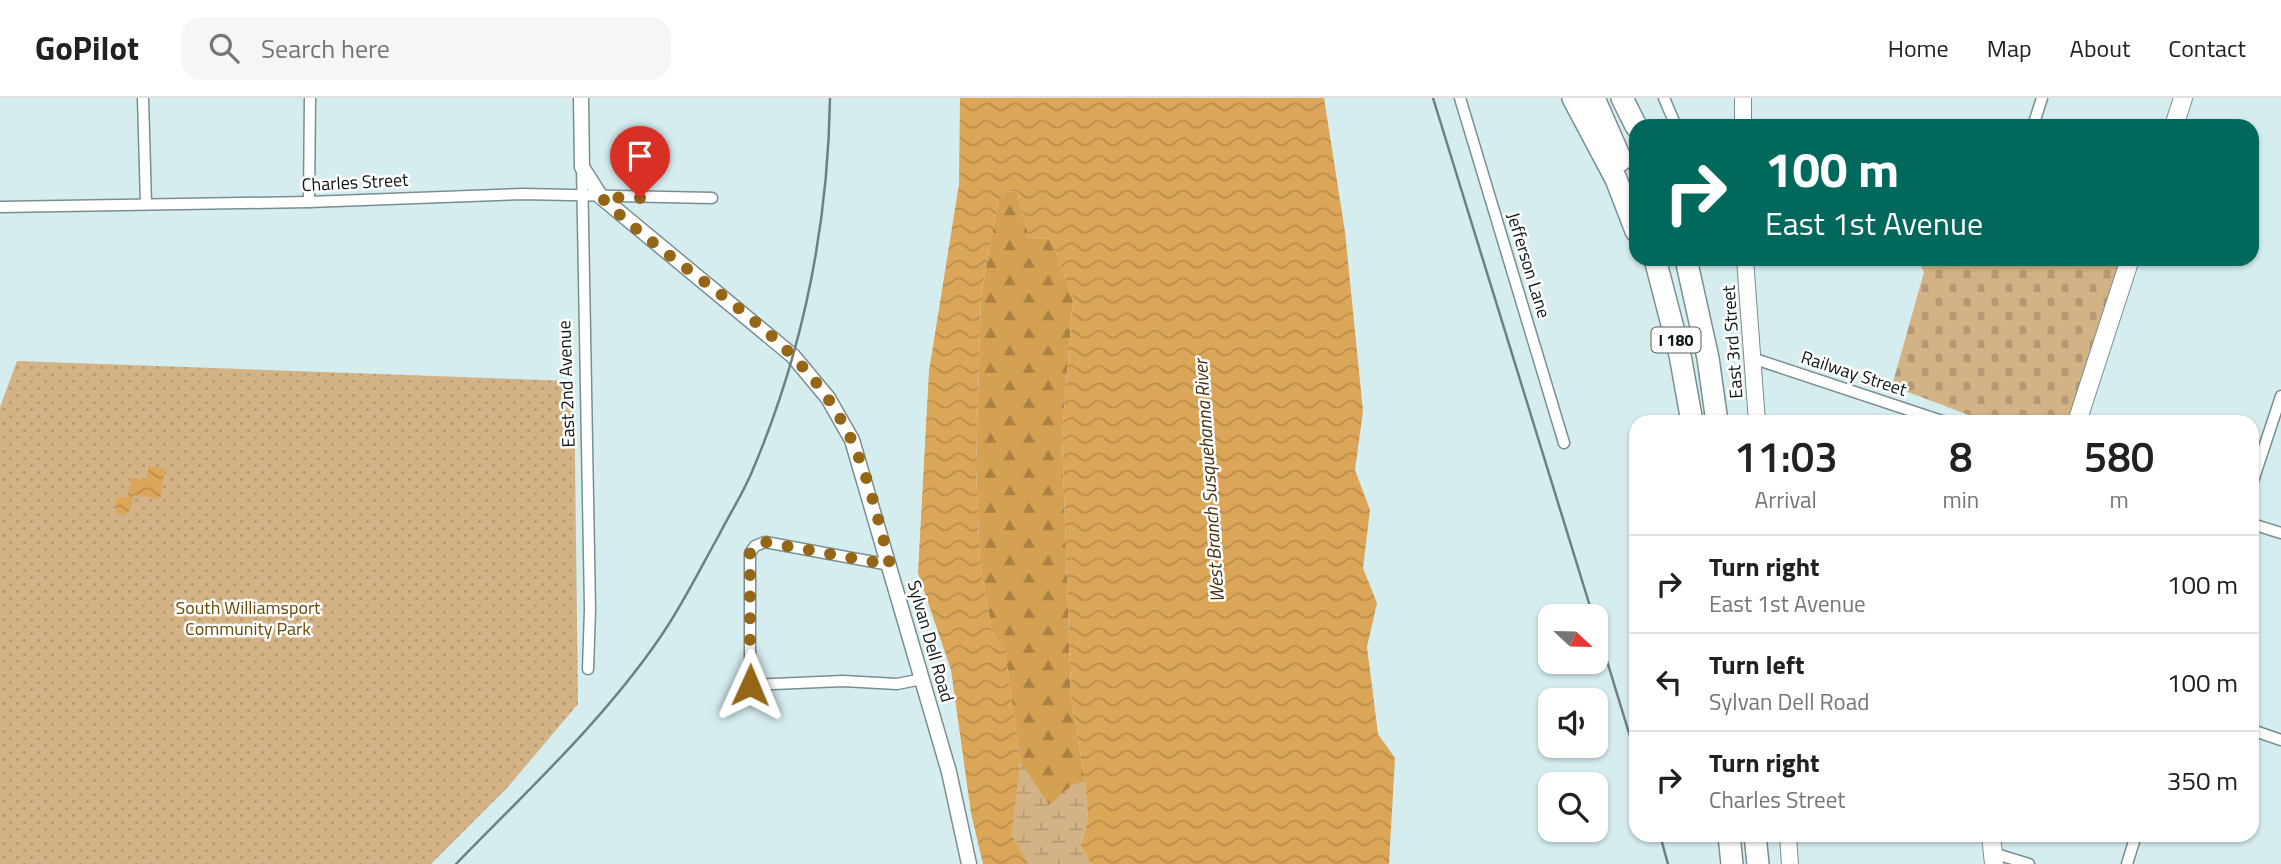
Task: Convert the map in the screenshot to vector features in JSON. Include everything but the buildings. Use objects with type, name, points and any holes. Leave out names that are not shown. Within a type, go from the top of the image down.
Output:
[{"type":"highway","points":[[1573,98],[1616,179],[1629,213]]},
{"type":"highway","points":[[1594,98],[1629,184]]},
{"type":"highway","points":[[1622,98],[1632,119]]},
{"type":"highway","points":[[1632,98],[1640,119]]},
{"type":"highway","points":[[1647,266],[1687,391]]},
{"type":"highway","name":"I 180","points":[[1657,266],[1691,415]]},
{"type":"highway","name":"I 180","points":[[1688,266],[1708,358],[1716,415]]},
{"type":"highway","points":[[1730,842],[1732,864]]},
{"type":"highway","points":[[1756,842],[1758,864]]},
{"type":"main road","points":[[1743,98],[1743,119]]},
{"type":"main road","points":[[2176,119],[2183,98]]},
{"type":"main road","name":"East 3rd Street","points":[[1745,266],[1756,415]]},
{"type":"main road","points":[[2079,415],[2128,266]]},
{"type":"main road","points":[[1788,842],[1790,864]]},
{"type":"street","points":[[143,98],[146,204]]},
{"type":"street","points":[[309,202],[310,98]]},
{"type":"street","name":"East 2nd Avenue","points":[[581,98],[590,609],[588,669]]},
{"type":"street","name":"Jefferson Lane","points":[[1460,98],[1564,443]]},
{"type":"street","points":[[1664,98],[1673,119]]},
{"type":"street","points":[[2035,119],[2042,98]]},
{"type":"street","name":"Sylvan Dell Road","points":[[582,167],[601,197],[632,226],[786,350],[828,398],[852,440],[949,772],[969,864]]},
{"type":"street","name":"Charles Street","points":[[0,207],[582,195],[712,198]]},
{"type":"street","name":"Railway Street","points":[[1752,358],[1924,415]]},
{"type":"street","points":[[2259,463],[2281,396]]},
{"type":"street","points":[[2259,526],[2281,533]]},
{"type":"street","points":[[890,565],[765,542],[755,545],[750,553],[750,685],[843,681],[897,684],[922,679]]},
{"type":"street","points":[[2259,732],[2281,740]]},
{"type":"street","points":[[2127,864],[2134,842]]},
{"type":"street","points":[[1993,859],[2029,864]]},
{"type":"green space","points":[[1017,191],[1029,237],[1051,239],[1073,299],[1062,436],[1071,698],[1085,781],[1081,846],[1091,864],[1028,864],[1012,835],[1020,761],[1005,650],[992,631],[980,564],[976,467],[981,296],[998,202],[1006,192]]},
{"type":"green space","points":[[1921,266],[2119,266],[2072,415],[1969,415],[1892,386],[1924,272]]},
{"type":"green space","name":"South Williamsport Community Park","points":[[17,361],[574,381],[578,704],[507,788],[431,864],[0,864],[0,407]]},
{"type":"green space","points":[[1020,761],[1049,805],[1072,785],[1085,781],[1088,819],[1081,846],[1091,864],[1028,864],[1012,835]]},
{"type":"water","name":"West Branch Susquehanna River","points":[[960,98],[1324,98],[1345,232],[1363,411],[1355,470],[1370,510],[1363,568],[1377,603],[1367,647],[1378,734],[1395,758],[1389,864],[1091,864],[1081,846],[1088,819],[1085,781],[1071,698],[1062,436],[1073,299],[1051,239],[1029,237],[1017,191],[1006,192],[998,202],[981,296],[976,467],[980,564],[992,631],[1005,649],[1020,761],[1012,835],[1028,864],[983,864],[971,813],[951,670],[918,573],[929,371],[959,184]]},
{"type":"water","points":[[149,466],[165,469],[160,499],[134,495],[129,512],[124,515],[117,514],[115,500],[120,497],[127,498],[132,478],[146,480]]},
{"type":"railway","points":[[456,864],[590,726],[639,667],[677,612],[747,482],[785,383],[809,290],[824,195],[830,98]]},
{"type":"railway","points":[[1433,98],[1589,604]]},
{"type":"railway","points":[[1608,664],[1629,733]]},
{"type":"railway","points":[[1662,842],[1668,864]]},
{"type":"route","points":[[640,198],[601,197],[632,226],[786,350],[828,398],[852,440],[890,565],[765,542],[751,548],[750,685]]}]
